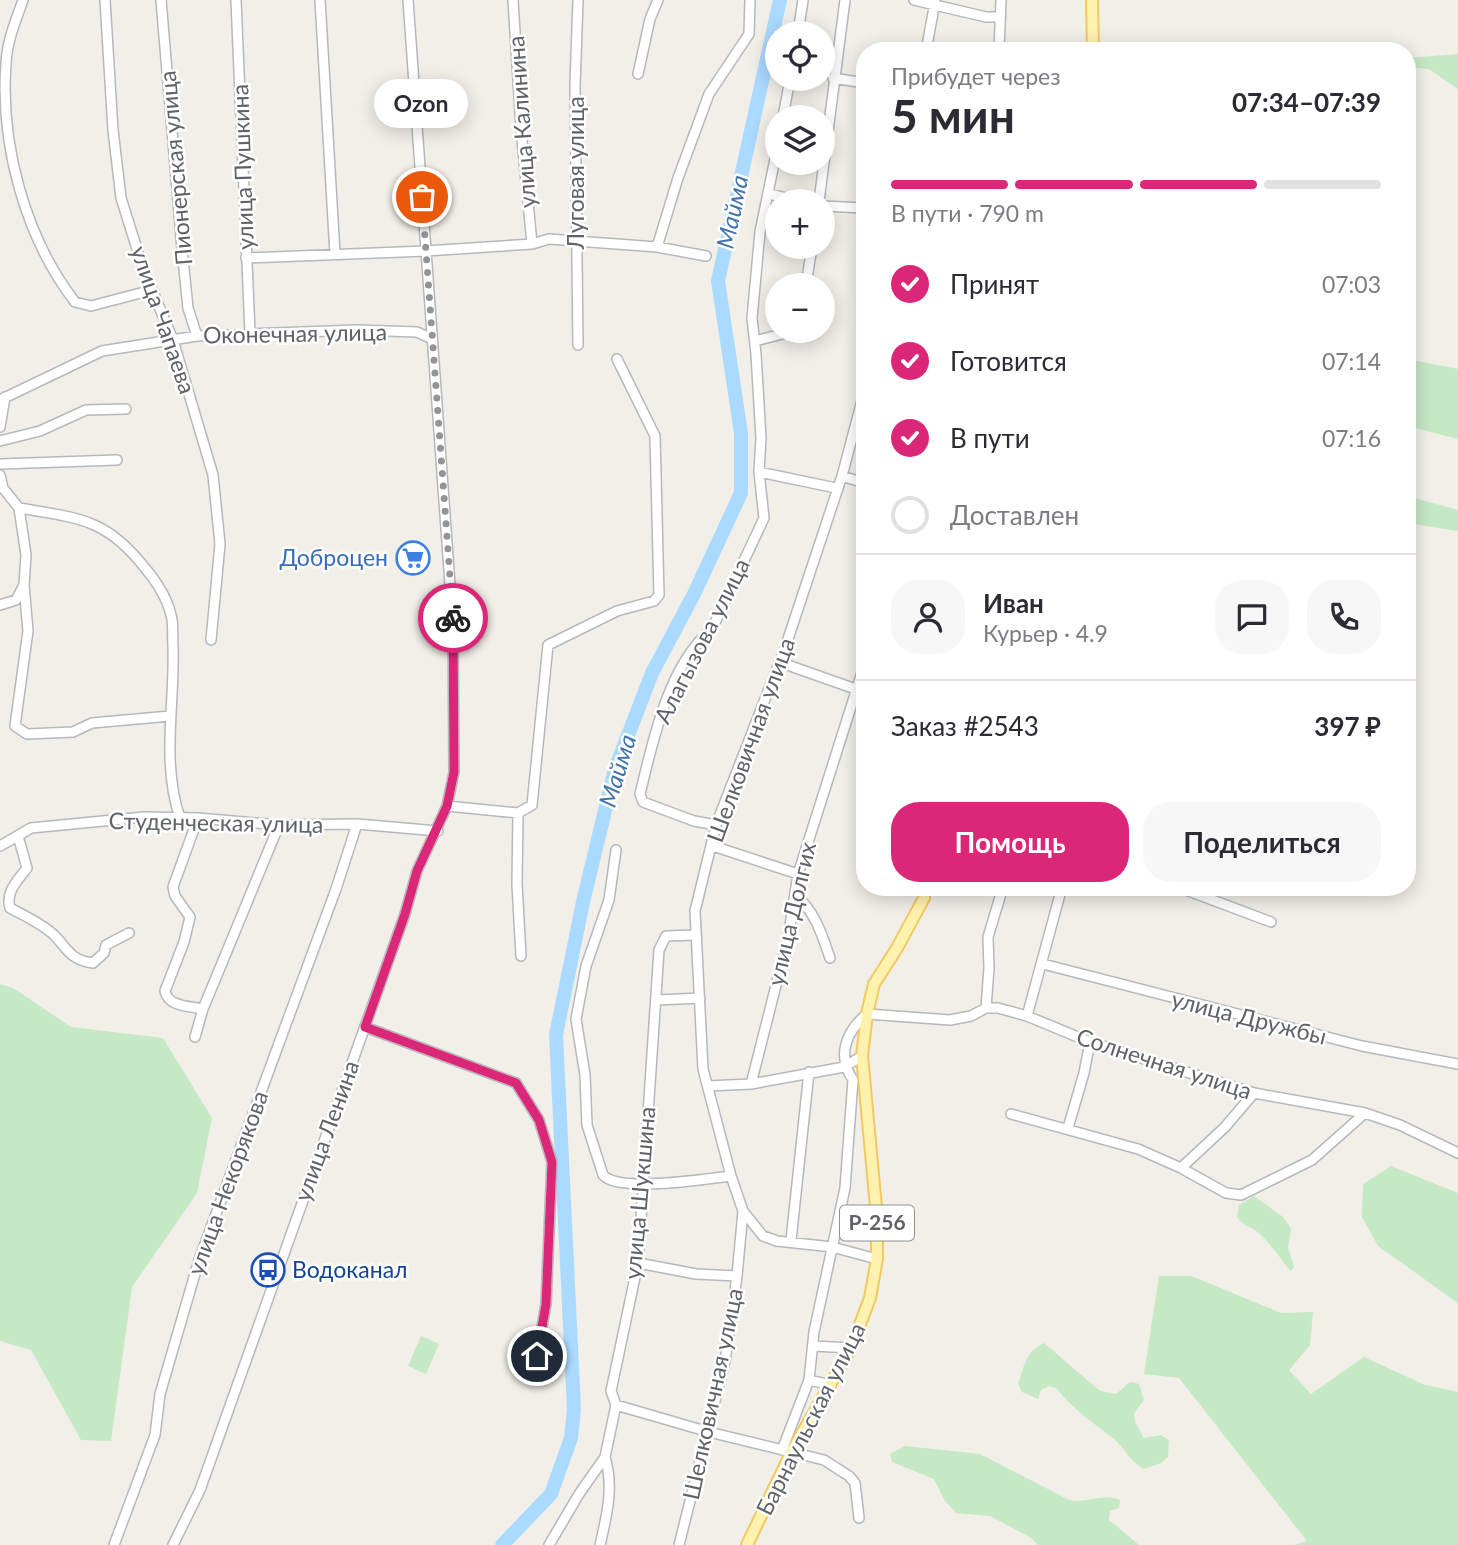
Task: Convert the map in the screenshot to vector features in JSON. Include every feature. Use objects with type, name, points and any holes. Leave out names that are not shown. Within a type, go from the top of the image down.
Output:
[{"type":"main road","points":[[1092,0],[1093,42]]},
{"type":"main road","name":"Барнаульская улица","points":[[747,1545],[787,1451],[831,1385],[851,1348],[870,1298],[877,1259],[877,1218],[862,1056],[867,1014],[874,984],[897,948],[924,896]]},
{"type":"street","points":[[23,0],[12,30],[6,61],[6,110],[25,210],[56,278],[75,302],[91,306],[152,290]]},
{"type":"street","name":"улица Чапаева","points":[[106,0],[113,130],[121,198],[152,290],[173,340],[213,475],[220,544],[211,640]]},
{"type":"street","name":"Пионерская улица","points":[[161,0],[184,273],[188,308],[197,336]]},
{"type":"street","name":"улица Пушкина","points":[[236,0],[250,333]]},
{"type":"street","points":[[320,0],[335,254]]},
{"type":"street","name":"улица Ленина","points":[[173,1545],[200,1490],[405,914],[417,871],[438,831],[447,806],[454,772],[453,626],[408,0]]},
{"type":"street","name":"улица Калинина","points":[[513,0],[532,244]]},
{"type":"street","name":"Луговая улица","points":[[578,0],[575,85],[578,345]]},
{"type":"street","points":[[638,74],[650,19],[658,0]]},
{"type":"street","points":[[657,247],[678,178],[709,94],[749,34],[750,0]]},
{"type":"street","points":[[800,21],[803,0]]},
{"type":"street","points":[[835,65],[845,0]]},
{"type":"street","points":[[915,0],[986,17],[1000,17]]},
{"type":"street","points":[[999,42],[1002,0]]},
{"type":"street","points":[[928,42],[935,3]]},
{"type":"street","points":[[835,78],[856,82]]},
{"type":"street","points":[[820,189],[832,91]]},
{"type":"street","points":[[835,207],[856,208]]},
{"type":"street","name":"Алагызова улица","points":[[716,825],[694,821],[643,802],[640,794],[661,710],[697,641],[712,629],[764,518],[760,472],[761,438],[751,318],[765,216]]},
{"type":"street","points":[[246,258],[426,251],[532,244],[549,239],[657,247],[706,256]]},
{"type":"street","name":"Оконечная улица","points":[[3,398],[102,351],[197,336],[357,330],[417,332],[432,339]]},
{"type":"street","points":[[754,341],[765,338]]},
{"type":"street","points":[[447,806],[519,813],[532,805],[548,645],[617,611],[654,601],[659,595],[655,436],[617,359]]},
{"type":"street","points":[[0,427],[3,398]]},
{"type":"street","points":[[0,441],[40,432],[86,410],[126,409]]},
{"type":"street","name":"Шелковичная улица","points":[[679,1545],[725,1361],[743,1211],[730,1176],[703,1069],[695,911],[716,825],[779,662],[842,476],[856,423]]},
{"type":"street","points":[[0,464],[117,460]]},
{"type":"street","points":[[760,472],[836,488]]},
{"type":"street","points":[[0,475],[3,488],[19,508],[26,555],[24,585],[28,631],[15,726],[27,734],[73,732],[92,723],[170,716]]},
{"type":"street","points":[[842,476],[856,480]]},
{"type":"street","points":[[19,508],[76,518],[104,528],[130,549],[157,583],[172,615],[174,667],[169,740],[172,795],[180,818]]},
{"type":"street","points":[[0,605],[16,600],[24,585]]},
{"type":"street","points":[[779,662],[856,689]]},
{"type":"street","name":"улица Долгих","points":[[751,1084],[796,896],[798,874],[856,706]]},
{"type":"street","points":[[519,813],[517,884],[521,956]]},
{"type":"street","name":"Студенческая улица","points":[[0,846],[31,828],[83,822],[180,818],[279,825],[356,824],[438,831]]},
{"type":"street","points":[[198,818],[173,887],[175,897],[190,917],[184,942],[165,991],[172,1002],[203,1009]]},
{"type":"street","name":"улица Некорякова","points":[[114,1545],[155,1435],[160,1394],[199,1260],[336,889],[356,824]]},
{"type":"street","points":[[195,1037],[203,1009],[279,825]]},
{"type":"street","points":[[18,836],[27,868],[12,888],[8,901],[10,908],[37,922],[80,962],[93,963],[104,953],[106,945],[129,933]]},
{"type":"street","points":[[713,846],[798,874]]},
{"type":"street","points":[[616,850],[609,900],[586,966],[576,1019],[585,1075],[587,1125],[603,1175],[607,1180],[644,1185],[730,1176]]},
{"type":"street","points":[[796,896],[804,903],[819,927],[831,958]]},
{"type":"street","points":[[986,1008],[988,937],[1000,896]]},
{"type":"street","points":[[1027,1016],[1060,896]]},
{"type":"street","points":[[1202,896],[1271,922]]},
{"type":"street","name":"улица Шукшина","points":[[549,1545],[605,1457],[616,1405],[611,1391],[638,1263],[659,950],[666,936],[695,935]]},
{"type":"street","name":"улица Дружбы","points":[[1042,964],[1362,1046],[1458,1064]]},
{"type":"street","points":[[657,1000],[700,998]]},
{"type":"street","name":"Солнечная улица","points":[[867,1014],[950,1020],[971,1016],[986,1008],[998,1008],[1027,1016],[1090,1042],[1254,1093],[1365,1112],[1400,1125],[1458,1153]]},
{"type":"street","points":[[787,1451],[808,1380],[814,1332],[845,1188],[853,1080],[844,1067],[845,1045],[857,1022],[867,1014]]},
{"type":"street","points":[[365,1027],[516,1083],[539,1120],[552,1162],[546,1304],[537,1356]]},
{"type":"street","points":[[1068,1128],[1090,1042]]},
{"type":"street","points":[[708,1086],[751,1084],[844,1067],[862,1056]]},
{"type":"street","points":[[791,1240],[809,1072]]},
{"type":"street","points":[[1181,1168],[1225,1127],[1254,1093]]},
{"type":"street","points":[[1010,1114],[1138,1149],[1181,1168],[1226,1194],[1241,1195],[1312,1160],[1365,1112]]},
{"type":"street","points":[[743,1211],[763,1236],[777,1241],[791,1240],[832,1247],[877,1259]]},
{"type":"street","points":[[638,1263],[696,1274],[737,1276]]},
{"type":"street","points":[[814,1346],[851,1348]]},
{"type":"street","points":[[808,1380],[831,1385]]},
{"type":"street","points":[[616,1405],[709,1432],[824,1460],[855,1483],[859,1518]]},
{"type":"street","points":[[600,1545],[611,1476],[605,1457]]},
{"type":"green space","points":[[1458,54],[1458,89],[1429,69],[1416,68],[1416,57]]},
{"type":"green space","points":[[1416,361],[1458,369],[1458,439],[1416,428]]},
{"type":"green space","points":[[1416,498],[1458,510],[1458,531],[1416,524]]},
{"type":"green space","points":[[0,984],[13,988],[71,1027],[163,1038],[212,1118],[197,1193],[132,1287],[111,1441],[81,1440],[31,1350],[0,1341]]},
{"type":"green space","points":[[1391,1166],[1458,1193],[1458,1303],[1378,1246],[1362,1217],[1363,1184]]},
{"type":"green space","points":[[1254,1196],[1283,1217],[1291,1228],[1288,1247],[1294,1267],[1291,1271],[1263,1237],[1237,1217],[1239,1205]]},
{"type":"green space","points":[[1159,1276],[1191,1276],[1281,1313],[1313,1312],[1310,1345],[1289,1370],[1311,1394],[1364,1357],[1425,1385],[1458,1392],[1458,1545],[1294,1545],[1307,1541],[1179,1378],[1144,1374]]},
{"type":"green space","points":[[421,1336],[439,1344],[426,1374],[408,1366]]},
{"type":"green space","points":[[1044,1343],[1100,1391],[1116,1394],[1130,1382],[1139,1384],[1144,1400],[1134,1413],[1135,1422],[1144,1438],[1161,1435],[1169,1440],[1168,1457],[1161,1463],[1144,1469],[1056,1388],[1049,1386],[1041,1390],[1038,1399],[1022,1392],[1018,1384],[1026,1360]]},
{"type":"green space","points":[[905,1446],[980,1454],[1069,1500],[1120,1500],[1119,1508],[1110,1511],[1109,1520],[1139,1545],[1038,1545],[1030,1537],[990,1516],[956,1513],[945,1501],[934,1479],[892,1462],[890,1454]]},
{"type":"waterway","name":"Майма","points":[[502,1545],[551,1494],[571,1438],[574,1409],[556,1035],[583,902],[615,769],[652,673],[694,594],[741,493],[741,433],[718,281],[780,0]]},
{"type":"way so far","points":[[422,197],[453,618]]},
{"type":"place","name":"Ozon","points":[[422,197]]},
{"type":"place","name":"Доброцен","points":[[413,558]]},
{"type":"place","name":"Водоканал","points":[[268,1270]]},
{"type":"route","points":[[453,618],[454,772],[447,806],[438,831],[417,871],[405,914],[365,1027],[516,1083],[539,1120],[552,1162],[546,1304],[537,1356]]}]
